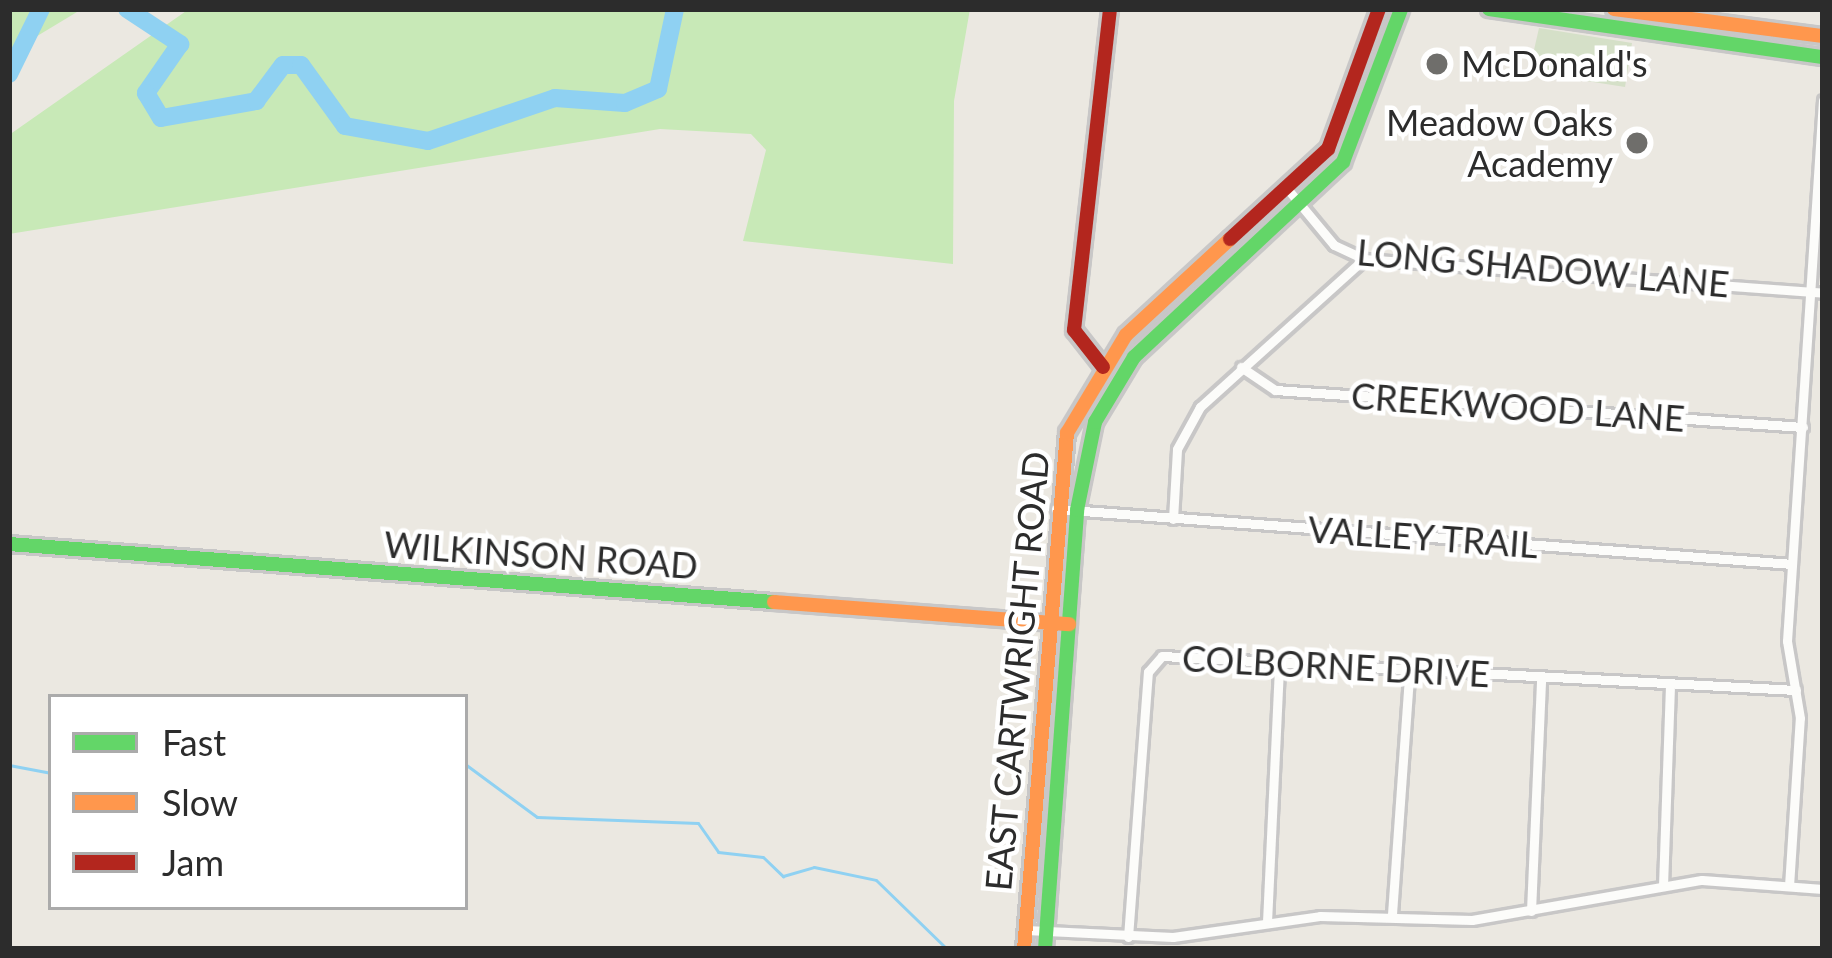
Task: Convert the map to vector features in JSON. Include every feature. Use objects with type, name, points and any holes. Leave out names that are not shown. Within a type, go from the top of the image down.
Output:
[{"type":"main road","points":[[1110,9],[1074,330],[1100,364],[1119,378]]},
{"type":"main road","name":"EAST CARTWRIGHT ROAD","points":[[1024,949],[1054,509],[1067,433],[1100,364],[1290,191],[1335,137],[1378,9]]},
{"type":"main road","name":"EAST CARTWRIGHT ROAD","points":[[1046,949],[1077,510],[1086,448],[1119,378],[1302,209],[1356,134],[1401,9]]},
{"type":"main road","points":[[1489,9],[1823,57]]},
{"type":"main road","points":[[1614,9],[1823,38]]},
{"type":"main road","name":"WILKINSON ROAD","points":[[9,544],[1069,624]]},
{"type":"street","points":[[1789,886],[1796,690],[1792,564],[1817,292],[1823,100]]},
{"type":"street","name":"LONG SHADOW LANE","points":[[1290,191],[1302,209],[1364,259],[1817,292]]},
{"type":"street","points":[[1173,519],[1178,449],[1199,407],[1364,259]]},
{"type":"street","name":"CREEKWOOD LANE","points":[[1241,367],[1275,390],[1803,427]]},
{"type":"street","name":"VALLEY TRAIL","points":[[1054,509],[1792,564]]},
{"type":"street","name":"COLBORNE DRIVE","points":[[1128,938],[1153,662],[1796,690]]},
{"type":"street","points":[[1267,922],[1279,665]]},
{"type":"street","points":[[1392,914],[1409,676]]},
{"type":"street","points":[[1532,911],[1540,677]]},
{"type":"street","points":[[1664,886],[1670,688]]},
{"type":"street","points":[[1026,930],[1128,938],[1267,922],[1532,911],[1664,886],[1823,889]]},
{"type":"green space","points":[[9,9],[82,9],[9,53]]},
{"type":"green space","points":[[189,9],[970,9],[954,101],[953,264],[743,241],[766,150],[751,134],[660,129],[9,234],[9,135]]},
{"type":"green space","points":[[1539,28],[1632,43],[1625,87],[1529,72]]},
{"type":"waterway","points":[[9,74],[41,9]]},
{"type":"waterway","points":[[127,9],[180,44],[146,93],[161,118],[256,101],[283,65],[301,65],[345,126],[428,141],[555,98],[625,103],[658,89],[675,9]]},
{"type":"waterway","points":[[9,765],[48,772]]},
{"type":"waterway","points":[[468,766],[537,817],[698,823],[718,852],[763,857],[783,876],[814,867],[876,880],[947,949]]},
{"type":"traffic: fast","points":[[1045,949],[1077,510],[1095,422],[1134,357],[1343,162],[1401,9]]},
{"type":"traffic: fast","points":[[1489,9],[1823,57]]},
{"type":"traffic: fast","points":[[9,544],[774,602]]},
{"type":"traffic: slow","points":[[1614,9],[1823,36]]},
{"type":"traffic: slow","points":[[1024,949],[1067,433],[1126,335],[1230,239]]},
{"type":"traffic: slow","points":[[774,602],[1069,624]]},
{"type":"traffic: jam","points":[[1103,367],[1074,330],[1110,9]]},
{"type":"traffic: jam","points":[[1230,239],[1328,149],[1379,9]]},
{"type":"place","name":"McDonald's","points":[[1437,64]]},
{"type":"place","name":"Meadow Oaks Academy","points":[[1637,143]]}]
